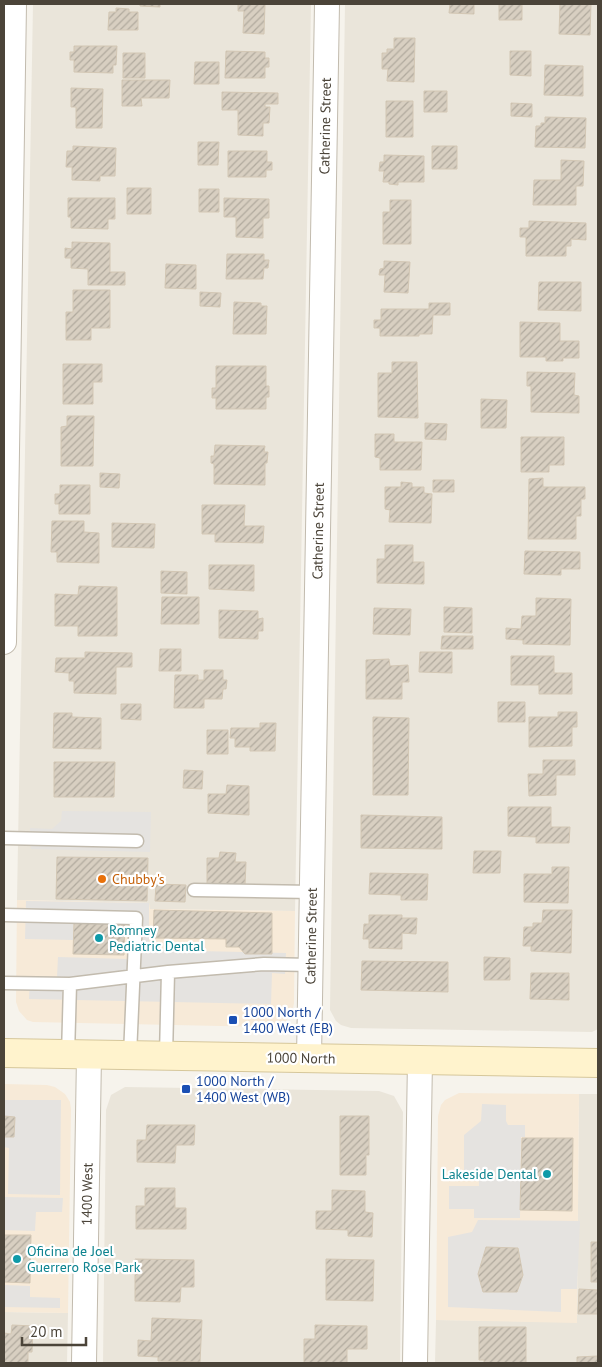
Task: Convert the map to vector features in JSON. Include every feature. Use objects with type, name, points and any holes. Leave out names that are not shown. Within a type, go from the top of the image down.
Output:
[{"type":"street","points":[[4,642],[14,4]]},
{"type":"street","name":"Catherine Street","points":[[309,1058],[327,4]]},
{"type":"street","name":"1000 North","points":[[4,1053],[598,1063]]},
{"type":"street","name":"1400 West","points":[[78,1055],[84,1363]]},
{"type":"street","points":[[415,1363],[420,1060]]},
{"type":"lane","points":[[4,838],[137,841]]},
{"type":"lane","points":[[194,890],[312,892]]},
{"type":"lane","points":[[4,915],[136,918],[130,1055]]},
{"type":"lane","points":[[4,983],[70,984],[168,972],[264,964],[310,965]]},
{"type":"lane","points":[[166,1056],[168,972]]},
{"type":"lane","points":[[70,984],[78,1055]]},
{"type":"shaded area","points":[[33,4],[311,4],[295,911],[149,909],[149,903],[17,900]]},
{"type":"shaded area","points":[[345,4],[598,4],[598,1029],[592,1032],[351,1028],[341,1025],[336,1021],[330,1010]]},
{"type":"shaded area","points":[[62,811],[151,812],[150,852],[31,849],[30,828],[52,829],[61,821]]},
{"type":"shaded area","points":[[17,900],[149,903],[150,909],[295,911],[294,1003],[292,1013],[285,1022],[270,1027],[33,1022],[27,1020],[19,1011],[16,1002]]},
{"type":"shaded area","points":[[26,901],[149,903],[149,950],[286,953],[285,974],[272,973],[271,1004],[29,999],[30,976],[57,977],[58,957],[128,959],[129,923],[74,922],[73,940],[25,939]]},
{"type":"shaded area","points":[[4,1084],[47,1085],[55,1087],[65,1094],[70,1102],[68,1313],[4,1312]]},
{"type":"shaded area","points":[[125,1087],[379,1091],[394,1096],[403,1112],[400,1363],[103,1363],[106,1110],[111,1095]]},
{"type":"shaded area","points":[[459,1093],[579,1094],[577,1323],[436,1320],[438,1116],[441,1105],[445,1100]]},
{"type":"shaded area","points":[[579,1094],[598,1094],[598,1363],[435,1363],[436,1320],[577,1322]]},
{"type":"shaded area","points":[[4,1100],[61,1100],[60,1195],[8,1194],[9,1148],[4,1147]]},
{"type":"shaded area","points":[[482,1104],[506,1105],[506,1121],[508,1125],[525,1125],[525,1137],[521,1137],[520,1218],[474,1218],[474,1209],[449,1209],[449,1186],[479,1186],[479,1181],[464,1181],[464,1135],[481,1121]]},
{"type":"shaded area","points":[[4,1197],[63,1198],[62,1212],[36,1212],[35,1231],[4,1230]]},
{"type":"shaded area","points":[[478,1220],[580,1221],[577,1289],[561,1289],[561,1312],[448,1307],[448,1237],[472,1232]]},
{"type":"shaded area","points":[[4,1285],[30,1286],[30,1297],[60,1298],[60,1308],[4,1307]]},
{"type":"shaded area","points":[[4,1312],[68,1313],[67,1363],[4,1363]]},
{"type":"building","points":[[140,4],[160,4],[160,7],[140,6]]},
{"type":"building","points":[[238,4],[265,4],[264,34],[243,33],[244,11],[238,11]]},
{"type":"building","points":[[450,4],[474,4],[474,14],[449,13]]},
{"type":"building","points":[[499,4],[522,4],[522,20],[499,20]]},
{"type":"building","points":[[560,4],[591,4],[590,35],[559,34]]},
{"type":"building","points":[[116,8],[129,9],[129,12],[138,12],[138,30],[108,30],[109,12],[116,12]]},
{"type":"building","points":[[394,38],[415,38],[414,82],[387,81],[388,69],[382,69],[382,53],[387,53],[387,49],[394,49]]},
{"type":"building","points":[[74,46],[117,46],[116,65],[113,65],[113,73],[74,72],[74,60],[70,60],[70,52],[74,52]]},
{"type":"building","points":[[226,51],[265,52],[265,58],[269,58],[269,67],[265,67],[265,78],[225,78]]},
{"type":"building","points":[[510,51],[531,51],[531,76],[510,75]]},
{"type":"building","points":[[123,53],[145,53],[145,78],[123,78]]},
{"type":"building","points":[[195,62],[219,62],[219,84],[194,84]]},
{"type":"building","points":[[545,65],[583,66],[583,96],[544,95]]},
{"type":"building","points":[[122,80],[170,80],[169,98],[141,98],[142,106],[122,106]]},
{"type":"building","points":[[71,88],[103,89],[102,128],[76,128],[76,107],[71,107]]},
{"type":"building","points":[[424,91],[447,91],[447,112],[424,112]]},
{"type":"building","points":[[222,92],[278,93],[278,104],[265,104],[265,107],[270,107],[269,123],[263,123],[263,136],[238,135],[238,110],[222,110]]},
{"type":"building","points":[[386,101],[413,101],[413,137],[386,137]]},
{"type":"building","points":[[511,103],[532,104],[532,117],[511,116]]},
{"type":"building","points":[[545,117],[586,118],[585,148],[535,147],[536,126],[541,126],[541,123],[545,123]]},
{"type":"building","points":[[198,142],[219,142],[218,165],[198,165]]},
{"type":"building","points":[[73,146],[116,148],[115,176],[100,176],[100,181],[72,180],[72,167],[66,167],[67,151],[73,151]]},
{"type":"building","points":[[432,146],[457,146],[457,169],[432,169]]},
{"type":"building","points":[[228,151],[267,151],[267,162],[272,162],[272,170],[266,170],[266,177],[228,177]]},
{"type":"building","points":[[384,155],[424,156],[424,182],[398,182],[398,185],[383,182],[384,171],[379,171],[380,162],[384,162]]},
{"type":"building","points":[[561,160],[584,161],[583,186],[576,186],[576,205],[533,205],[534,180],[561,180]]},
{"type":"building","points":[[127,188],[151,188],[151,214],[127,214]]},
{"type":"building","points":[[199,189],[219,189],[219,212],[199,212]]},
{"type":"building","points":[[68,198],[115,198],[115,219],[108,219],[108,229],[71,228],[71,217],[68,217]]},
{"type":"building","points":[[224,198],[269,199],[269,218],[263,218],[263,238],[236,237],[236,217],[224,217]]},
{"type":"building","points":[[390,200],[411,200],[411,244],[383,244],[383,212],[390,212]]},
{"type":"building","points":[[529,221],[586,223],[586,240],[571,239],[571,246],[566,246],[566,256],[526,256],[526,237],[520,237],[520,228],[529,228]]},
{"type":"building","points":[[72,242],[110,243],[110,272],[125,272],[125,285],[88,285],[88,269],[71,268],[71,258],[65,258],[65,248],[72,249]]},
{"type":"building","points":[[227,254],[264,254],[264,260],[269,260],[268,268],[264,268],[263,279],[226,279]]},
{"type":"building","points":[[384,261],[410,262],[408,293],[384,292],[385,275],[379,275],[380,269],[384,268]]},
{"type":"building","points":[[166,264],[196,265],[196,289],[165,288]]},
{"type":"building","points":[[539,282],[581,282],[581,311],[538,310]]},
{"type":"building","points":[[73,290],[110,290],[110,328],[91,328],[91,340],[66,340],[66,312],[73,312]]},
{"type":"building","points":[[200,292],[221,293],[220,307],[200,306]]},
{"type":"building","points":[[234,302],[261,303],[261,306],[267,306],[266,334],[233,334]]},
{"type":"building","points":[[429,303],[450,303],[450,315],[433,315],[432,334],[380,336],[380,328],[374,328],[374,320],[381,320],[381,309],[429,309]]},
{"type":"building","points":[[520,322],[560,323],[560,341],[579,341],[579,358],[563,358],[563,361],[546,361],[546,357],[520,357]]},
{"type":"building","points":[[392,362],[417,362],[418,418],[378,417],[378,373],[392,373]]},
{"type":"building","points":[[63,364],[102,364],[102,382],[93,382],[93,404],[63,404]]},
{"type":"building","points":[[216,366],[266,366],[266,386],[269,386],[269,397],[266,397],[266,409],[216,409],[216,398],[212,398],[212,388],[216,388]]},
{"type":"building","points":[[527,372],[575,373],[574,395],[579,396],[579,413],[531,412],[531,386],[527,386]]},
{"type":"building","points":[[481,399],[507,400],[506,428],[481,428]]},
{"type":"building","points":[[67,416],[94,416],[93,466],[61,466],[61,427],[67,426]]},
{"type":"building","points":[[425,423],[447,424],[446,440],[425,439]]},
{"type":"building","points":[[375,434],[394,434],[394,442],[422,442],[421,470],[380,470],[380,458],[375,457]]},
{"type":"building","points":[[521,437],[564,437],[564,465],[549,465],[549,472],[521,472]]},
{"type":"building","points":[[215,445],[265,446],[264,452],[268,452],[267,463],[265,463],[265,485],[214,484],[214,464],[211,463],[211,456],[214,456]]},
{"type":"building","points":[[100,473],[120,474],[119,488],[100,487]]},
{"type":"building","points":[[543,478],[543,487],[585,487],[585,499],[581,499],[581,516],[576,516],[576,539],[528,539],[529,479]]},
{"type":"building","points":[[433,480],[454,480],[454,492],[433,492]]},
{"type":"building","points":[[401,482],[412,483],[412,487],[424,487],[424,493],[432,494],[431,523],[389,522],[390,510],[385,509],[385,487],[401,487]]},
{"type":"building","points":[[60,485],[90,485],[90,514],[59,514],[59,504],[55,504],[55,494],[60,494]]},
{"type":"building","points":[[202,505],[245,505],[244,526],[264,526],[263,543],[215,542],[215,534],[202,534]]},
{"type":"building","points":[[52,521],[84,521],[84,532],[99,533],[99,563],[57,562],[57,552],[51,552]]},
{"type":"building","points":[[112,523],[155,524],[154,548],[112,547]]},
{"type":"building","points":[[385,545],[413,545],[413,562],[424,562],[424,584],[377,583],[377,559],[385,559]]},
{"type":"building","points":[[525,551],[580,552],[580,569],[561,569],[561,575],[524,574]]},
{"type":"building","points":[[209,565],[254,565],[254,591],[209,589]]},
{"type":"building","points":[[161,571],[187,572],[187,594],[161,593]]},
{"type":"building","points":[[79,586],[117,587],[117,636],[78,636],[78,626],[55,626],[55,594],[78,595]]},
{"type":"building","points":[[162,597],[199,597],[199,624],[161,624]]},
{"type":"building","points":[[536,598],[571,599],[570,645],[523,644],[523,640],[506,639],[506,628],[521,629],[522,616],[536,616]]},
{"type":"building","points":[[444,607],[472,608],[472,633],[444,632]]},
{"type":"building","points":[[374,608],[411,609],[410,635],[373,634]]},
{"type":"building","points":[[219,610],[258,611],[258,619],[263,618],[263,631],[258,631],[258,639],[219,638]]},
{"type":"building","points":[[442,636],[473,636],[473,649],[441,649]]},
{"type":"building","points":[[160,649],[181,649],[181,671],[159,671]]},
{"type":"building","points":[[85,652],[132,653],[132,667],[116,667],[116,694],[74,693],[74,681],[69,681],[69,673],[55,672],[56,658],[85,658]]},
{"type":"building","points":[[420,652],[452,652],[452,673],[419,672]]},
{"type":"building","points":[[511,656],[554,656],[554,673],[572,673],[572,694],[539,694],[539,685],[511,685]]},
{"type":"building","points":[[389,659],[390,666],[408,665],[409,682],[402,682],[402,699],[366,699],[366,660]]},
{"type":"building","points":[[204,670],[223,670],[223,680],[227,680],[226,689],[223,689],[222,699],[204,699],[204,708],[174,708],[175,675],[198,675],[198,680],[204,680]]},
{"type":"building","points":[[498,702],[525,702],[525,722],[498,722]]},
{"type":"building","points":[[121,704],[141,704],[141,720],[121,719]]},
{"type":"building","points":[[558,712],[577,712],[577,727],[572,727],[572,746],[529,747],[529,717],[558,717]]},
{"type":"building","points":[[54,713],[72,713],[72,717],[101,718],[101,749],[53,748]]},
{"type":"building","points":[[373,717],[409,718],[408,795],[373,795]]},
{"type":"building","points":[[260,723],[276,723],[275,751],[250,751],[250,747],[235,747],[235,738],[230,738],[231,728],[260,728]]},
{"type":"building","points":[[207,730],[228,730],[228,754],[207,754]]},
{"type":"building","points":[[543,760],[575,760],[575,775],[556,775],[556,795],[529,796],[528,774],[543,774]]},
{"type":"building","points":[[54,762],[115,762],[114,797],[54,797]]},
{"type":"building","points":[[184,770],[203,771],[202,789],[183,788]]},
{"type":"building","points":[[227,785],[249,786],[249,815],[208,813],[208,794],[226,794]]},
{"type":"building","points":[[508,807],[551,807],[551,827],[570,827],[569,843],[536,843],[536,837],[508,836]]},
{"type":"building","points":[[361,815],[442,817],[442,849],[361,848]]},
{"type":"building","points":[[474,851],[501,851],[500,873],[473,873]]},
{"type":"building","points":[[220,852],[236,853],[235,862],[246,862],[245,885],[207,884],[207,858],[219,858]]},
{"type":"building","name":"Chubby's","points":[[57,857],[148,858],[147,901],[56,899]]},
{"type":"building","points":[[552,867],[569,867],[568,903],[524,902],[524,874],[552,874]]},
{"type":"building","points":[[370,873],[428,874],[427,900],[401,900],[401,895],[369,894]]},
{"type":"building","points":[[156,884],[186,885],[185,902],[155,901]]},
{"type":"building","points":[[154,910],[272,913],[272,954],[245,954],[239,947],[226,947],[226,939],[153,938]]},
{"type":"building","points":[[543,910],[572,910],[571,953],[531,951],[531,946],[523,946],[524,927],[533,927],[533,923],[542,923]]},
{"type":"building","points":[[369,915],[402,915],[402,918],[417,918],[416,934],[402,933],[402,949],[369,948],[369,939],[363,939],[364,924],[369,924]]},
{"type":"building","name":"Romney Pediatric Dental","points":[[74,922],[125,923],[124,955],[73,954]]},
{"type":"building","points":[[484,957],[510,958],[510,980],[484,980]]},
{"type":"building","points":[[362,961],[448,962],[448,992],[361,990]]},
{"type":"building","points":[[531,973],[569,973],[569,1000],[530,999]]},
{"type":"building","points":[[4,1116],[15,1117],[14,1137],[4,1137]]},
{"type":"building","points":[[340,1116],[369,1116],[369,1155],[366,1155],[366,1175],[340,1175]]},
{"type":"building","points":[[147,1125],[195,1125],[194,1145],[176,1145],[175,1163],[137,1162],[137,1140],[146,1140]]},
{"type":"building","name":"Lakeside Dental","points":[[522,1138],[573,1138],[572,1211],[520,1210]]},
{"type":"building","points":[[145,1188],[175,1188],[175,1208],[186,1208],[186,1229],[136,1229],[136,1206],[145,1206]]},
{"type":"building","points":[[332,1190],[365,1191],[365,1212],[373,1213],[372,1237],[348,1236],[348,1230],[316,1229],[316,1211],[332,1211]]},
{"type":"building","name":"Oficina de Joel Guerrero Rose Park","points":[[4,1235],[31,1235],[30,1283],[4,1282]]},
{"type":"building","points":[[591,1242],[598,1242],[598,1282],[591,1282]]},
{"type":"building","points":[[486,1247],[518,1248],[523,1275],[517,1292],[483,1292],[478,1274]]},
{"type":"building","points":[[135,1259],[194,1260],[194,1287],[181,1287],[180,1302],[135,1301]]},
{"type":"building","points":[[326,1259],[374,1260],[373,1301],[326,1300]]},
{"type":"building","points":[[579,1289],[598,1290],[598,1314],[578,1314]]},
{"type":"building","points":[[152,1318],[202,1320],[200,1362],[158,1361],[158,1357],[138,1356],[138,1340],[151,1341]]},
{"type":"building","points":[[12,1325],[33,1326],[32,1352],[28,1352],[28,1363],[4,1363],[4,1333],[11,1334]]},
{"type":"building","points":[[315,1325],[367,1326],[367,1349],[347,1349],[347,1363],[304,1363],[304,1339],[315,1339]]},
{"type":"building","points":[[479,1327],[526,1327],[526,1363],[484,1363],[484,1360],[479,1360]]},
{"type":"building","points":[[598,1356],[598,1363],[577,1363],[577,1357]]},
{"type":"place","name":"Chubby's","points":[[102,879]]},
{"type":"place","name":"Romney Pediatric Dental","points":[[99,938]]},
{"type":"place","name":"1000 North / 1400 West (EB)","points":[[233,1020]]},
{"type":"place","name":"1000 North / 1400 West (WB)","points":[[186,1089]]},
{"type":"place","name":"Lakeside Dental","points":[[547,1174]]},
{"type":"place","name":"Oficina de Joel Guerrero Rose Park","points":[[17,1259]]}]
